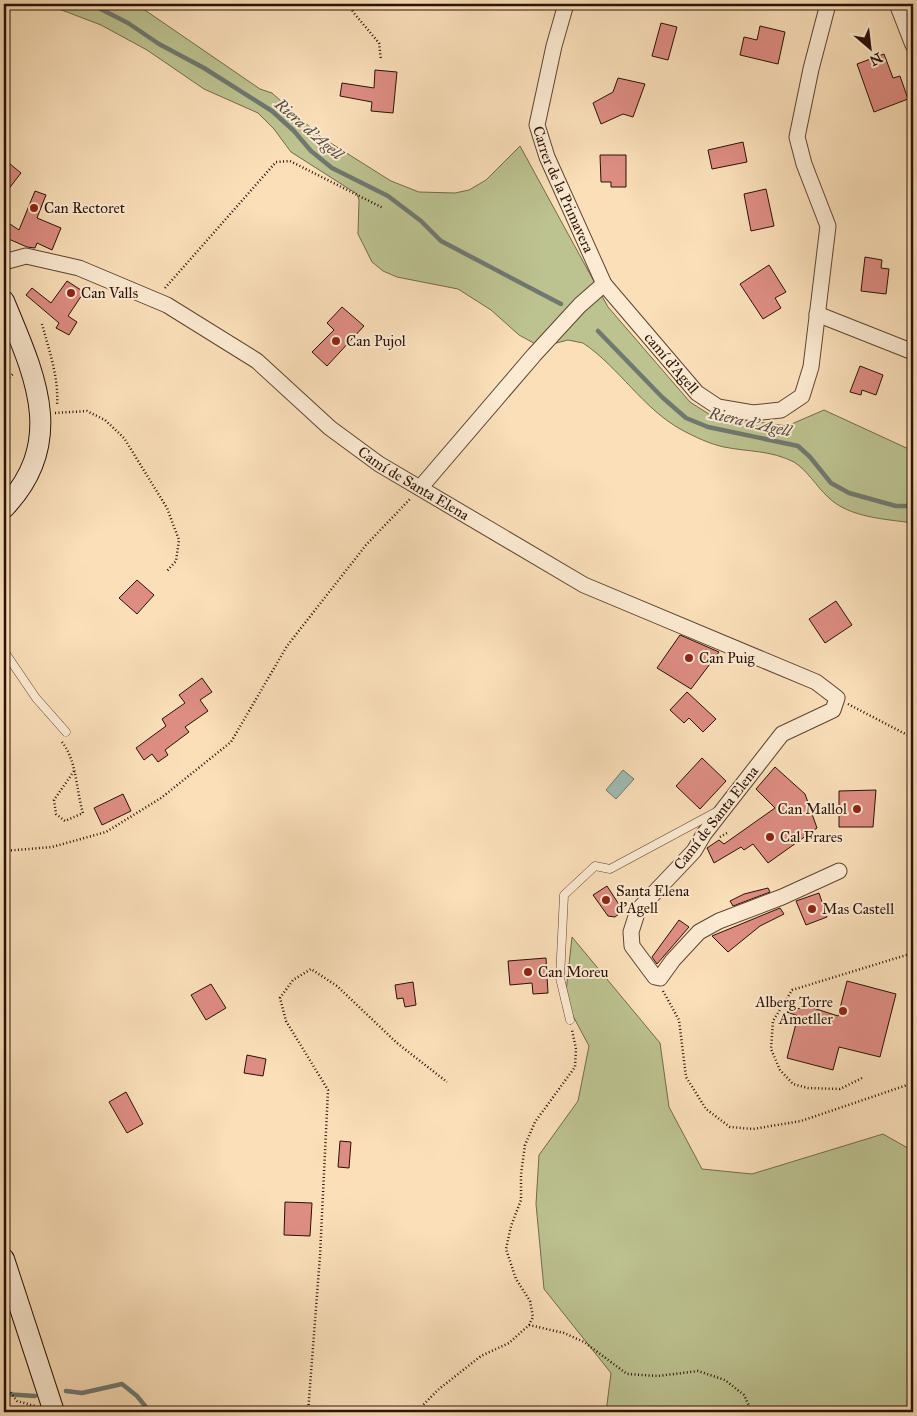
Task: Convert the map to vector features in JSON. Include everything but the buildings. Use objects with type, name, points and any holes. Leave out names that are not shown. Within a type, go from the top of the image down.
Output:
[{"type":"street","name":"Carrer de la Primavera","points":[[566,4],[554,46],[537,125],[547,158],[604,284]]},
{"type":"street","name":"camí d'Agell","points":[[604,284],[697,393],[718,407],[753,413],[781,410],[802,396],[811,367],[828,226],[804,164],[797,137],[810,69],[828,4]]},
{"type":"street","points":[[897,4],[913,45]]},
{"type":"street","name":"Camí de Santa Elena","points":[[4,262],[26,256],[79,268],[166,306],[256,362],[330,428],[379,464],[584,585],[816,682],[837,698],[833,710],[782,734],[726,805],[694,851],[638,910],[631,932],[632,946],[655,977]]},
{"type":"street","points":[[420,488],[534,356],[580,305],[604,284]]},
{"type":"street","points":[[4,301],[37,387],[41,417],[39,444],[30,472],[15,496],[4,508]]},
{"type":"street","points":[[817,314],[913,352]]},
{"type":"street","points":[[655,977],[660,978],[673,960],[699,932],[719,921],[782,897],[839,870]]},
{"type":"street","points":[[4,1259],[54,1411]]},
{"type":"lane","points":[[4,651],[36,698],[66,732]]},
{"type":"lane","points":[[570,1020],[560,978],[564,894],[595,866],[610,869],[726,805]]},
{"type":"path","points":[[350,4],[354,12],[379,43],[381,60]]},
{"type":"path","points":[[154,300],[276,162],[290,162],[383,208]]},
{"type":"path","points":[[42,324],[52,360],[58,393],[56,409],[52,414],[87,411],[105,420],[124,438],[167,508],[179,540],[176,561],[166,572]]},
{"type":"path","points":[[4,365],[10,377]]},
{"type":"path","points":[[4,851],[52,847],[106,832],[161,798],[231,742],[287,646],[366,545],[420,488]]},
{"type":"path","points":[[837,698],[913,738]]},
{"type":"path","points":[[74,771],[77,794],[83,813],[65,821],[56,814],[54,800],[74,771]]},
{"type":"path","points":[[862,1078],[840,1089],[808,1088],[793,1084],[780,1070],[771,1048],[774,1021],[792,990],[913,953]]},
{"type":"path","points":[[308,1412],[320,1256],[328,1090],[286,1021],[280,998],[293,980],[311,969],[338,986],[398,1043],[447,1082]]},
{"type":"path","points":[[655,977],[679,1020],[686,1078],[706,1109],[730,1128],[753,1129],[802,1121],[913,1083]]},
{"type":"path","points":[[416,1412],[439,1389],[481,1356],[509,1343],[529,1325],[533,1317],[530,1301],[516,1279],[506,1249],[511,1226],[521,1200],[521,1174],[525,1145],[535,1122],[575,1068],[576,1049],[570,1020]]},
{"type":"path","points":[[529,1325],[564,1333],[584,1342],[627,1374],[658,1376],[698,1371],[725,1380],[744,1395],[752,1412]]},
{"type":"path","points":[[4,1384],[17,1401],[54,1411]]},
{"type":"green space","points":[[46,4],[136,4],[260,89],[272,93],[321,137],[391,181],[419,192],[455,193],[469,190],[486,180],[520,146],[608,307],[690,402],[712,416],[787,426],[824,410],[913,451],[913,523],[880,519],[846,509],[828,497],[799,466],[785,458],[768,453],[719,446],[682,430],[655,411],[608,364],[583,343],[568,340],[541,347],[519,335],[491,310],[458,289],[397,277],[383,271],[372,262],[358,234],[359,200],[357,194],[291,152],[274,129],[258,113],[204,89],[147,50],[101,25]]},
{"type":"green space","points":[[572,937],[660,1043],[669,1107],[702,1169],[752,1174],[883,1134],[913,1151],[913,1412],[606,1412],[611,1373],[544,1289],[536,1204],[539,1155],[578,1101],[589,1046],[565,1001]]},
{"type":"water","points":[[623,770],[634,779],[616,799],[606,790]]},
{"type":"waterway","name":"Riera d'Agell","points":[[91,4],[128,23],[159,44],[204,68],[272,111],[294,131],[311,151],[332,168],[388,196],[421,221],[441,241],[561,304]]},
{"type":"waterway","name":"Riera d'Agell","points":[[598,331],[662,397],[686,418],[708,427],[798,446],[810,457],[831,483],[849,493],[896,506],[913,506]]},
{"type":"waterway","points":[[66,1391],[82,1393],[122,1384],[137,1396],[150,1412]]},
{"type":"waterway","points":[[4,1394],[35,1396]]},
{"type":"place","name":"Can Rectoret","points":[[34,208]]},
{"type":"place","name":"Can Valls","points":[[71,293]]},
{"type":"place","name":"Can Pujol","points":[[336,341]]},
{"type":"place","name":"Can Puig","points":[[689,658]]},
{"type":"place","name":"Can Mallol","points":[[857,809]]},
{"type":"place","name":"Cal Frares","points":[[770,837]]},
{"type":"place","name":"Santa Elena d'Agell","points":[[606,900]]},
{"type":"place","name":"Mas Castell","points":[[812,909]]},
{"type":"place","name":"Can Moreu","points":[[528,972]]},
{"type":"place","name":"Alberg Torre Ametller","points":[[843,1011]]}]
